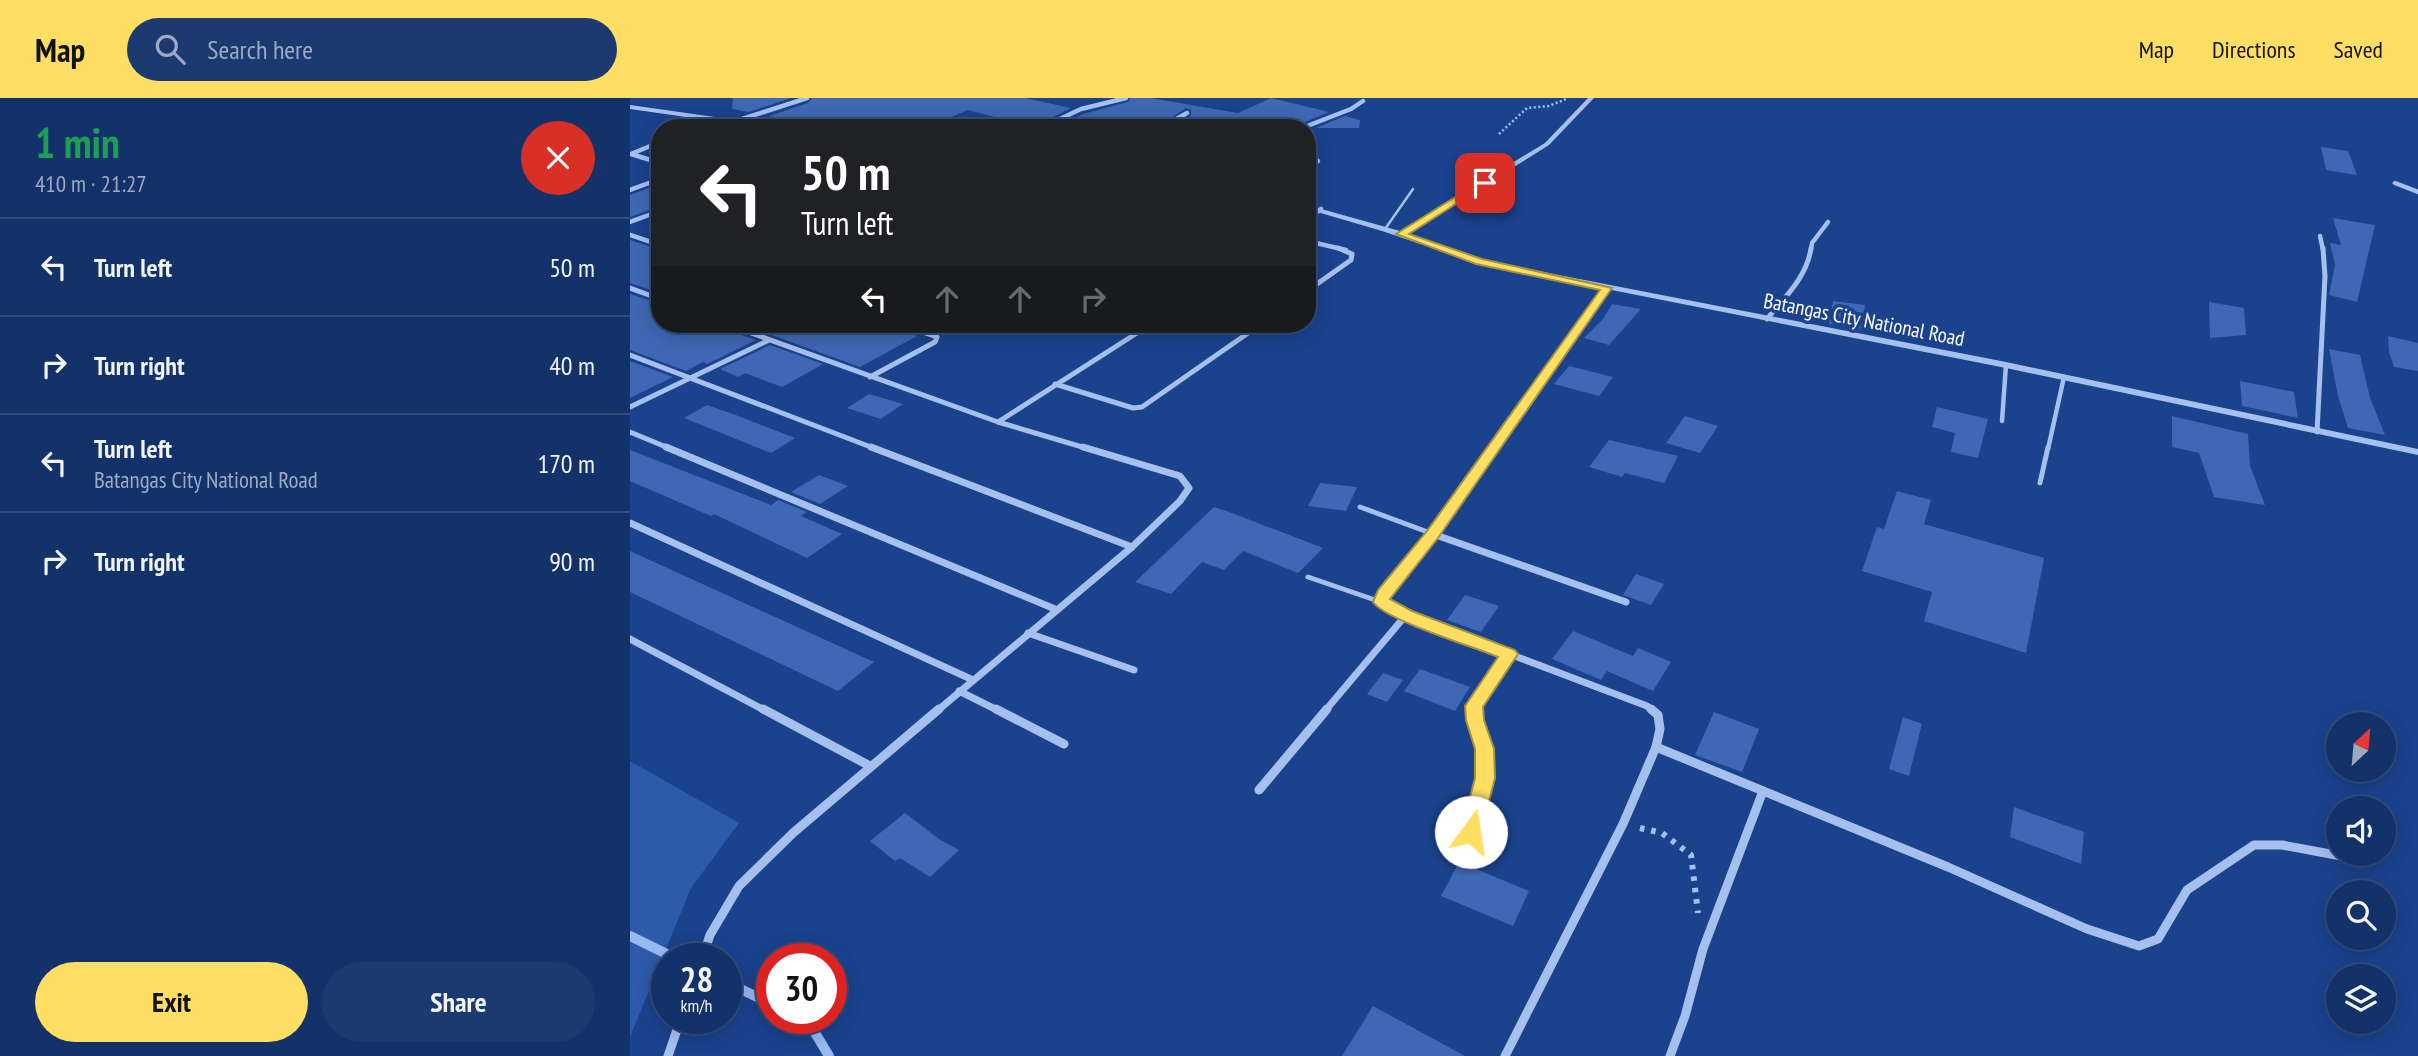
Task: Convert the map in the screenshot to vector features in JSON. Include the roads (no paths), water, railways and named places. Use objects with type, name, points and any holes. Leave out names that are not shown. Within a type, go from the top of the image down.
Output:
[{"type":"street","points":[[742,119],[807,98]]},
{"type":"street","points":[[1060,119],[1081,109],[1126,98]]},
{"type":"street","points":[[1401,234],[1547,144],[1591,98]]},
{"type":"street","points":[[1316,123],[1351,109],[1363,101]]},
{"type":"street","points":[[630,107],[709,119]]},
{"type":"street","points":[[1176,119],[1187,113]]},
{"type":"street","points":[[631,154],[651,146]]},
{"type":"street","points":[[631,154],[651,160]]},
{"type":"street","points":[[630,190],[651,182]]},
{"type":"street","points":[[2395,183],[2418,192]]},
{"type":"street","name":"Batangas City National Road","points":[[1316,208],[1480,262],[2006,365],[2418,452]]},
{"type":"street","points":[[1316,213],[1321,209]]},
{"type":"street","points":[[630,222],[651,214]]},
{"type":"street","points":[[1767,319],[1800,278],[1809,262],[1812,243],[1828,222]]},
{"type":"street","points":[[630,235],[651,242]]},
{"type":"street","points":[[2317,432],[2322,300],[2326,278],[2326,263],[2320,236]]},
{"type":"street","points":[[1316,243],[1352,254],[1352,260],[1316,285]]},
{"type":"street","points":[[630,288],[651,296]]},
{"type":"street","points":[[1505,1056],[1623,824],[1656,747],[1660,729],[1658,715],[1647,706],[1406,615],[1381,602],[1384,594],[1433,534],[1606,288]]},
{"type":"street","points":[[707,943],[739,886],[793,833],[1055,609],[1132,547],[1180,501],[1189,488],[1180,476],[998,422],[750,333]]},
{"type":"street","points":[[870,377],[934,342],[937,337],[925,333]]},
{"type":"street","points":[[998,422],[1137,333]]},
{"type":"street","points":[[1055,384],[1133,408],[1142,407],[1248,333]]},
{"type":"street","points":[[630,407],[769,340]]},
{"type":"street","points":[[630,355],[1132,547]]},
{"type":"street","points":[[630,432],[1055,609]]},
{"type":"street","points":[[630,523],[973,680]]},
{"type":"street","points":[[1433,534],[1626,602]]},
{"type":"street","points":[[1259,790],[1406,615]]},
{"type":"street","points":[[1028,633],[1134,670]]},
{"type":"street","points":[[630,639],[870,766]]},
{"type":"street","points":[[1471,832],[1485,778],[1484,749],[1475,720],[1474,706],[1509,654]]},
{"type":"street","points":[[959,691],[1064,744]]},
{"type":"street","points":[[1656,747],[1937,862],[2087,929],[2139,946],[2158,939],[2187,890],[2254,845],[2281,845],[2326,853]]},
{"type":"street","points":[[1670,1056],[1685,1016],[1703,949],[1763,791]]},
{"type":"street","points":[[668,1056],[676,1034]]},
{"type":"lane","points":[[1385,229],[1413,189]]},
{"type":"lane","points":[[2002,421],[2006,365]]},
{"type":"lane","points":[[2040,483],[2064,377]]},
{"type":"lane","points":[[1360,507],[1433,534]]},
{"type":"lane","points":[[1308,577],[1381,602]]},
{"type":"waterway","points":[[630,936],[651,946]]},
{"type":"waterway","points":[[742,990],[756,996]]},
{"type":"waterway","points":[[816,1034],[829,1056]]}]
